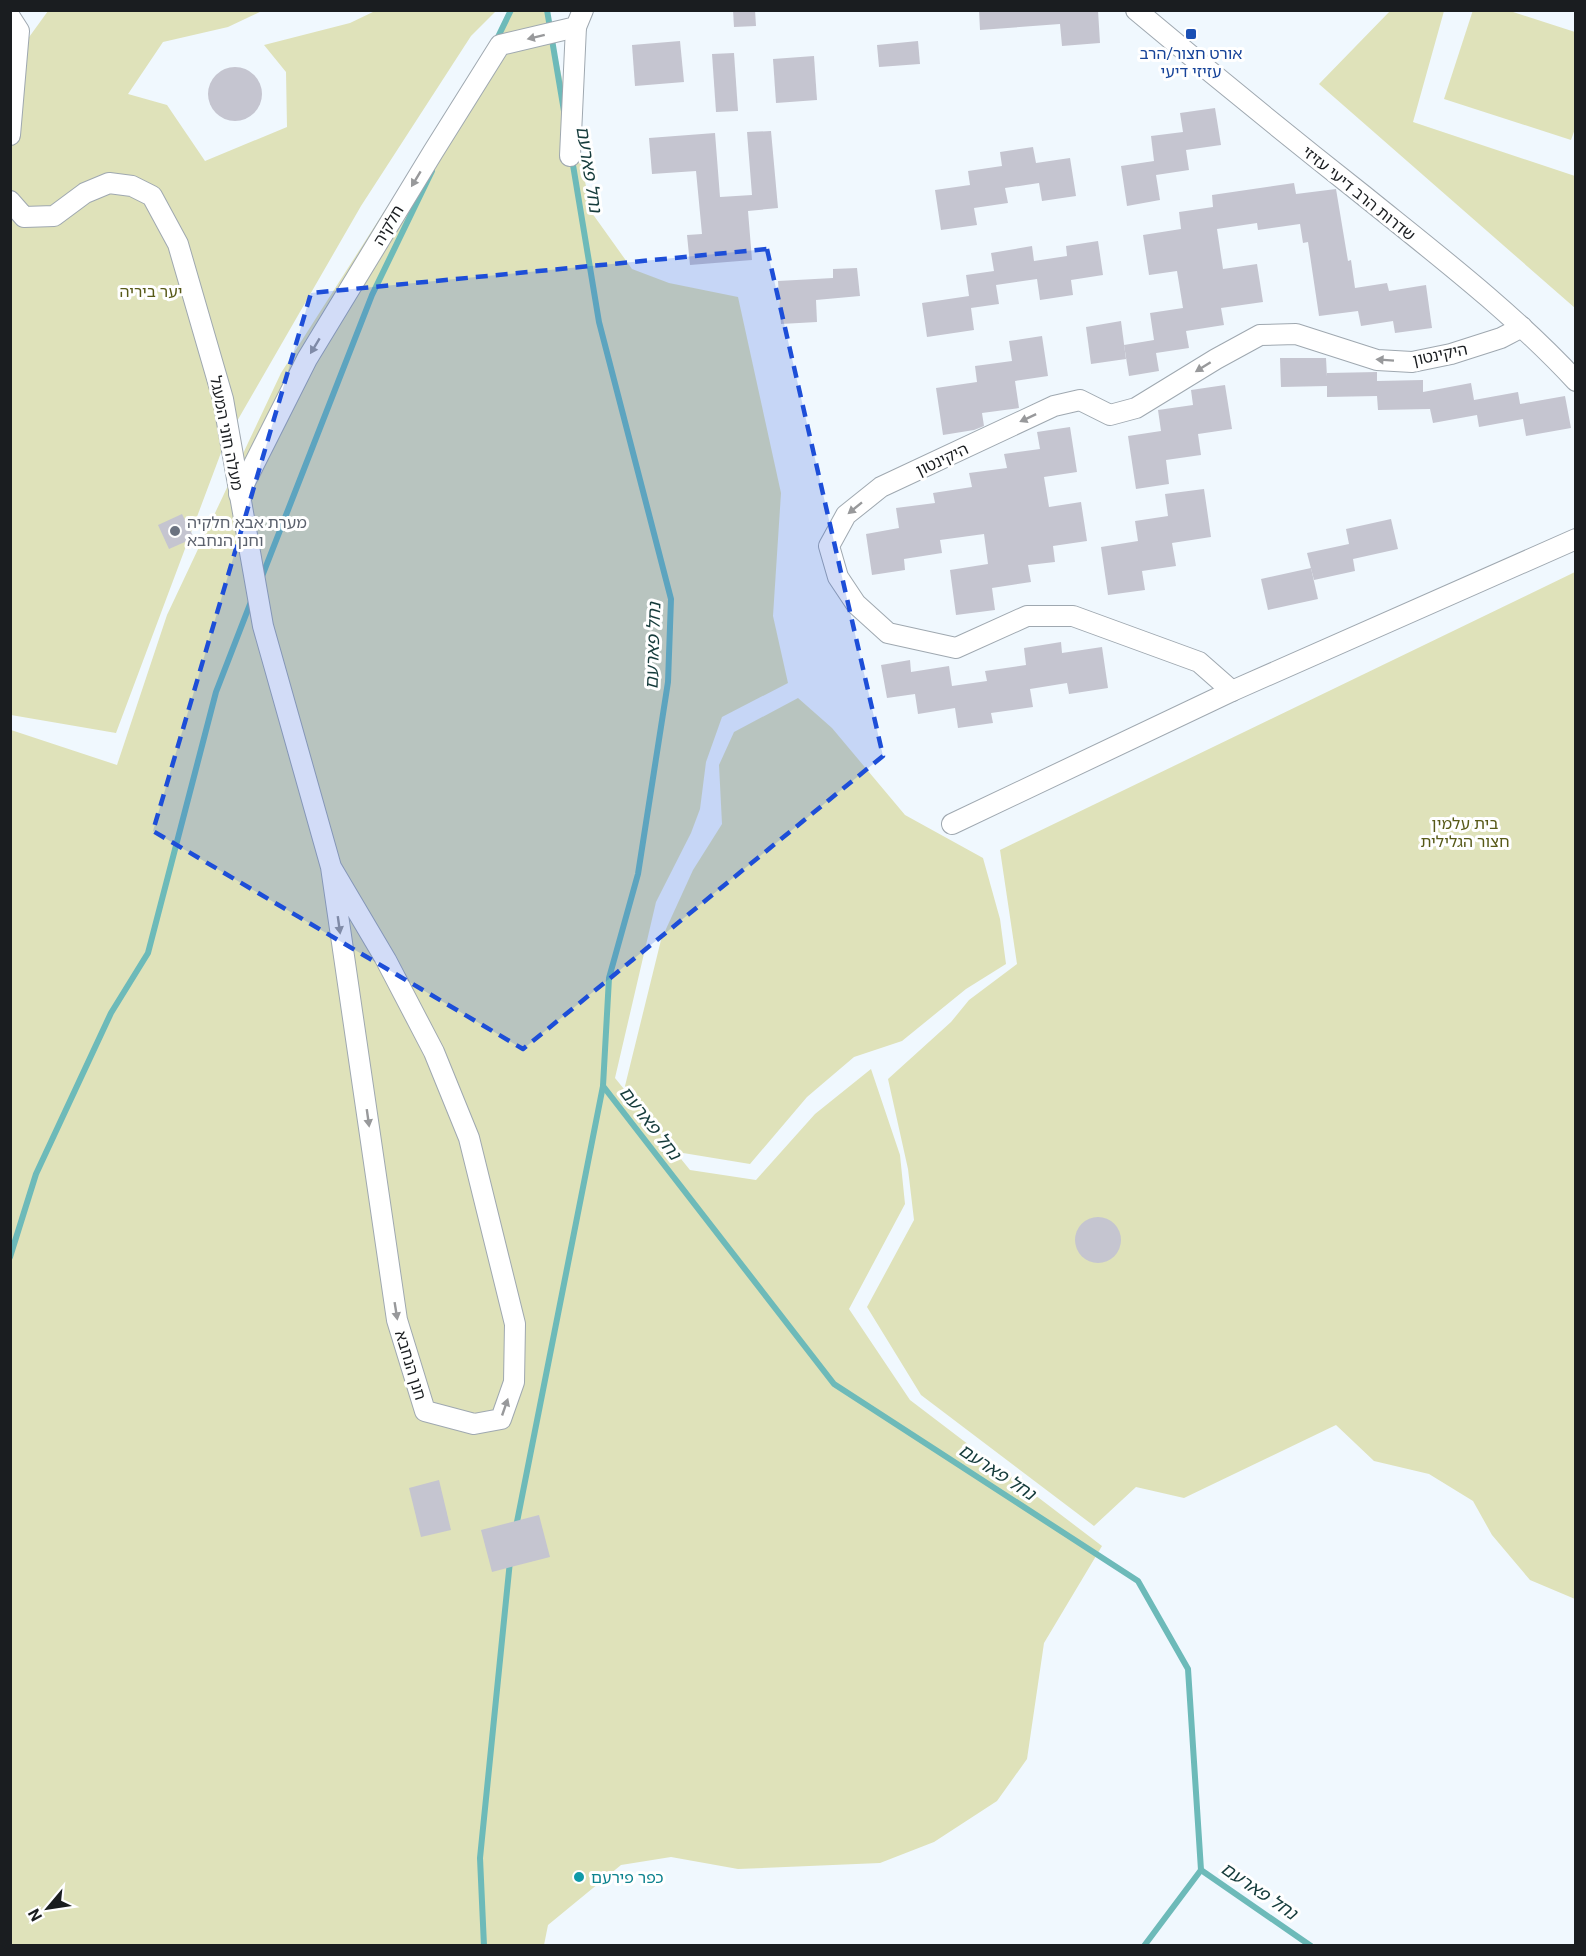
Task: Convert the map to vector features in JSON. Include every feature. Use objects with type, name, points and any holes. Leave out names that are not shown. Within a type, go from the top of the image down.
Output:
[{"type":"street","name":"שדרות הרב דיעי עזיזי","points":[[1136,10],[1522,327],[1575,381]]},
{"type":"street","points":[[10,17],[19,31],[10,135]]},
{"type":"street","points":[[570,156],[579,19]]},
{"type":"street","name":"חלקיה","points":[[239,494],[307,359],[500,45],[579,19]]},
{"type":"street","name":"מעלה חוני המעגל","points":[[10,201],[24,217],[54,216],[85,193],[109,183],[132,186],[152,196],[178,244],[223,399],[263,626],[331,867]]},
{"type":"street","name":"היקינטון","points":[[1232,691],[1198,662],[1073,616],[1028,616],[956,648],[888,633],[856,604],[838,577],[829,546],[846,515],[881,487],[1054,406],[1080,400],[1110,415],[1136,408],[1260,335],[1296,334],[1377,360],[1412,362],[1451,354],[1491,341],[1522,327]]},
{"type":"street","points":[[952,824],[1232,691],[1575,539]]},
{"type":"street","name":"חנן הנחבא","points":[[331,867],[386,960],[434,1052],[470,1138],[515,1324],[514,1382],[501,1419],[474,1424],[425,1412],[397,1320],[331,867]]},
{"type":"highlighted area","points":[[767,249],[883,756],[523,1049],[153,831],[311,293]]},
{"type":"green space","points":[[1473,10],[1510,11],[1575,32],[1576,126],[1571,140],[1444,99]]},
{"type":"green space","name":"יער ביריה","points":[[48,11],[262,11],[228,27],[163,42],[128,94],[167,105],[205,161],[287,127],[286,72],[264,45],[350,23],[375,11],[496,11],[471,36],[361,206],[225,442],[116,733],[11,715],[11,62]]},
{"type":"green space","points":[[512,11],[547,11],[592,213],[632,269],[669,283],[738,297],[781,493],[773,616],[788,683],[722,717],[706,762],[700,809],[691,833],[656,902],[615,1078],[690,1170],[756,1180],[815,1114],[871,1069],[900,1155],[905,1204],[849,1309],[910,1400],[1102,1546],[1044,1643],[1027,1759],[997,1801],[934,1842],[880,1863],[738,1869],[671,1857],[621,1865],[548,1925],[544,1945],[11,1946],[11,730],[117,765],[167,615],[281,373]]},
{"type":"green space","points":[[1390,11],[1444,11],[1413,122],[1575,176],[1575,308],[1319,84]]},
{"type":"green space","name":"בית עלמין חצור הגלילית","points":[[1575,572],[1575,1599],[1530,1580],[1492,1535],[1473,1501],[1429,1474],[1374,1461],[1336,1425],[1184,1498],[1136,1487],[1094,1526],[921,1395],[867,1307],[914,1220],[908,1169],[888,1079],[951,1022],[969,1000],[1017,964],[1000,850]]},
{"type":"green space","points":[[798,698],[832,728],[905,815],[983,858],[1000,919],[1006,964],[966,989],[902,1041],[854,1057],[807,1097],[750,1164],[677,1152],[625,1086],[661,940],[693,870],[722,824],[719,765],[734,732]]},
{"type":"building","points":[[733,10],[755,10],[756,26],[734,27]]},
{"type":"building","points":[[979,10],[1098,10],[1100,43],[1062,46],[1060,24],[980,30]]},
{"type":"building","points":[[680,41],[684,82],[635,86],[632,45]]},
{"type":"building","points":[[918,41],[920,64],[879,67],[877,45]]},
{"type":"building","points":[[734,53],[738,111],[716,112],[712,54]]},
{"type":"building","points":[[814,56],[817,100],[776,103],[773,59]]},
{"type":"building","points":[[230,67],[240,67],[254,75],[260,84],[262,94],[260,104],[254,113],[240,121],[230,121],[213,109],[208,99],[208,89],[220,72]]},
{"type":"building","points":[[1215,108],[1221,145],[1186,150],[1189,170],[1156,175],[1160,200],[1127,206],[1121,166],[1154,161],[1151,136],[1183,132],[1180,113]]},
{"type":"building","points":[[771,131],[778,208],[748,211],[752,260],[690,265],[687,235],[702,234],[696,171],[652,174],[649,138],[715,133],[720,197],[752,195],[747,132]]},
{"type":"building","points":[[1033,147],[1036,163],[1070,158],[1076,196],[1042,201],[1039,183],[1005,188],[1008,203],[974,208],[977,225],[941,230],[935,190],[970,185],[968,171],[1002,166],[1000,152]]},
{"type":"building","points":[[1294,183],[1296,194],[1336,189],[1355,288],[1387,283],[1389,291],[1426,285],[1432,328],[1395,333],[1393,321],[1361,326],[1358,311],[1319,316],[1308,242],[1303,243],[1300,224],[1258,230],[1257,223],[1217,229],[1223,269],[1257,264],[1263,302],[1221,308],[1224,325],[1186,331],[1189,348],[1156,353],[1159,371],[1129,376],[1124,345],[1154,340],[1150,313],[1183,308],[1177,271],[1149,275],[1143,235],[1181,229],[1179,212],[1213,207],[1212,195]]},
{"type":"building","points":[[1098,241],[1103,275],[1071,280],[1073,295],[1040,300],[1037,279],[996,285],[999,304],[971,308],[974,330],[927,337],[922,303],[969,296],[966,275],[994,271],[991,253],[1032,246],[1034,261],[1067,256],[1066,246]]},
{"type":"building","points":[[857,268],[860,296],[816,300],[817,322],[781,324],[778,281],[833,278],[833,269]]},
{"type":"building","points":[[1121,321],[1126,359],[1091,364],[1086,327]]},
{"type":"building","points":[[1042,336],[1048,376],[1015,381],[1019,408],[982,413],[984,426],[943,435],[936,388],[977,382],[975,366],[1012,361],[1009,341]]},
{"type":"building","points":[[1280,358],[1326,358],[1327,377],[1327,373],[1377,372],[1377,381],[1423,380],[1423,392],[1471,383],[1474,400],[1518,392],[1520,404],[1565,396],[1571,428],[1526,436],[1523,419],[1479,427],[1477,415],[1433,423],[1430,409],[1378,410],[1377,396],[1327,397],[1327,386],[1281,387]]},
{"type":"building","points":[[1225,385],[1232,429],[1198,434],[1201,455],[1166,460],[1169,484],[1136,489],[1128,436],[1161,431],[1158,410],[1193,405],[1191,390]]},
{"type":"building","points":[[1070,427],[1077,472],[1044,477],[1049,507],[1081,502],[1087,541],[1053,546],[1055,562],[1028,565],[1031,582],[992,588],[995,610],[956,615],[950,570],[988,564],[984,534],[940,540],[942,553],[904,559],[905,570],[872,575],[866,534],[899,528],[896,508],[935,503],[933,493],[972,487],[969,473],[1007,468],[1004,454],[1040,449],[1037,432]]},
{"type":"building","points":[[1204,489],[1211,537],[1172,543],[1176,566],[1142,571],[1145,590],[1108,595],[1101,547],[1138,541],[1135,521],[1168,516],[1165,494]]},
{"type":"building","name":"מערת אבא חלקיה וחנן הנחבא","points":[[182,514],[194,538],[169,549],[158,525]]},
{"type":"building","points":[[1391,519],[1398,549],[1353,559],[1355,571],[1314,580],[1307,553],[1349,544],[1346,529]]},
{"type":"building","points":[[1311,568],[1318,599],[1268,610],[1261,579]]},
{"type":"building","points":[[1061,642],[1062,653],[1102,647],[1108,688],[1069,694],[1067,683],[1030,689],[1033,707],[991,713],[993,723],[958,728],[955,708],[918,714],[915,694],[887,698],[881,665],[910,660],[911,672],[949,666],[952,686],[987,681],[985,671],[1026,665],[1024,648]]},
{"type":"building","points":[[1098,1217],[1114,1224],[1121,1240],[1114,1256],[1098,1263],[1082,1256],[1075,1240],[1082,1224]]},
{"type":"building","points":[[439,1480],[451,1530],[421,1537],[409,1488]]},
{"type":"building","points":[[539,1515],[550,1557],[492,1572],[481,1530]]},
{"type":"waterway","points":[[496,41],[511,10]]},
{"type":"waterway","name":"נחל פארעם","points":[[547,10],[564,111]]},
{"type":"waterway","name":"נחל פארעם","points":[[572,159],[599,322],[671,599],[668,682],[638,874],[609,978],[603,1086],[834,1384],[1138,1581],[1188,1669],[1201,1870],[1311,1946]]},
{"type":"waterway","points":[[261,579],[372,295],[432,171]]},
{"type":"waterway","points":[[10,1257],[36,1174],[111,1013],[148,953],[216,692],[252,599]]},
{"type":"waterway","points":[[516,1527],[603,1086]]},
{"type":"waterway","points":[[484,1946],[480,1858],[510,1561]]},
{"type":"waterway","points":[[1144,1946],[1201,1870]]},
{"type":"place","name":"אורט חצור/הרב עזיזי דיעי","points":[[1191,34]]},
{"type":"place","name":"מערת אבא חלקיה וחנן הנחבא","points":[[175,531]]},
{"type":"place","name":"כפר פירעם","points":[[579,1877]]}]
